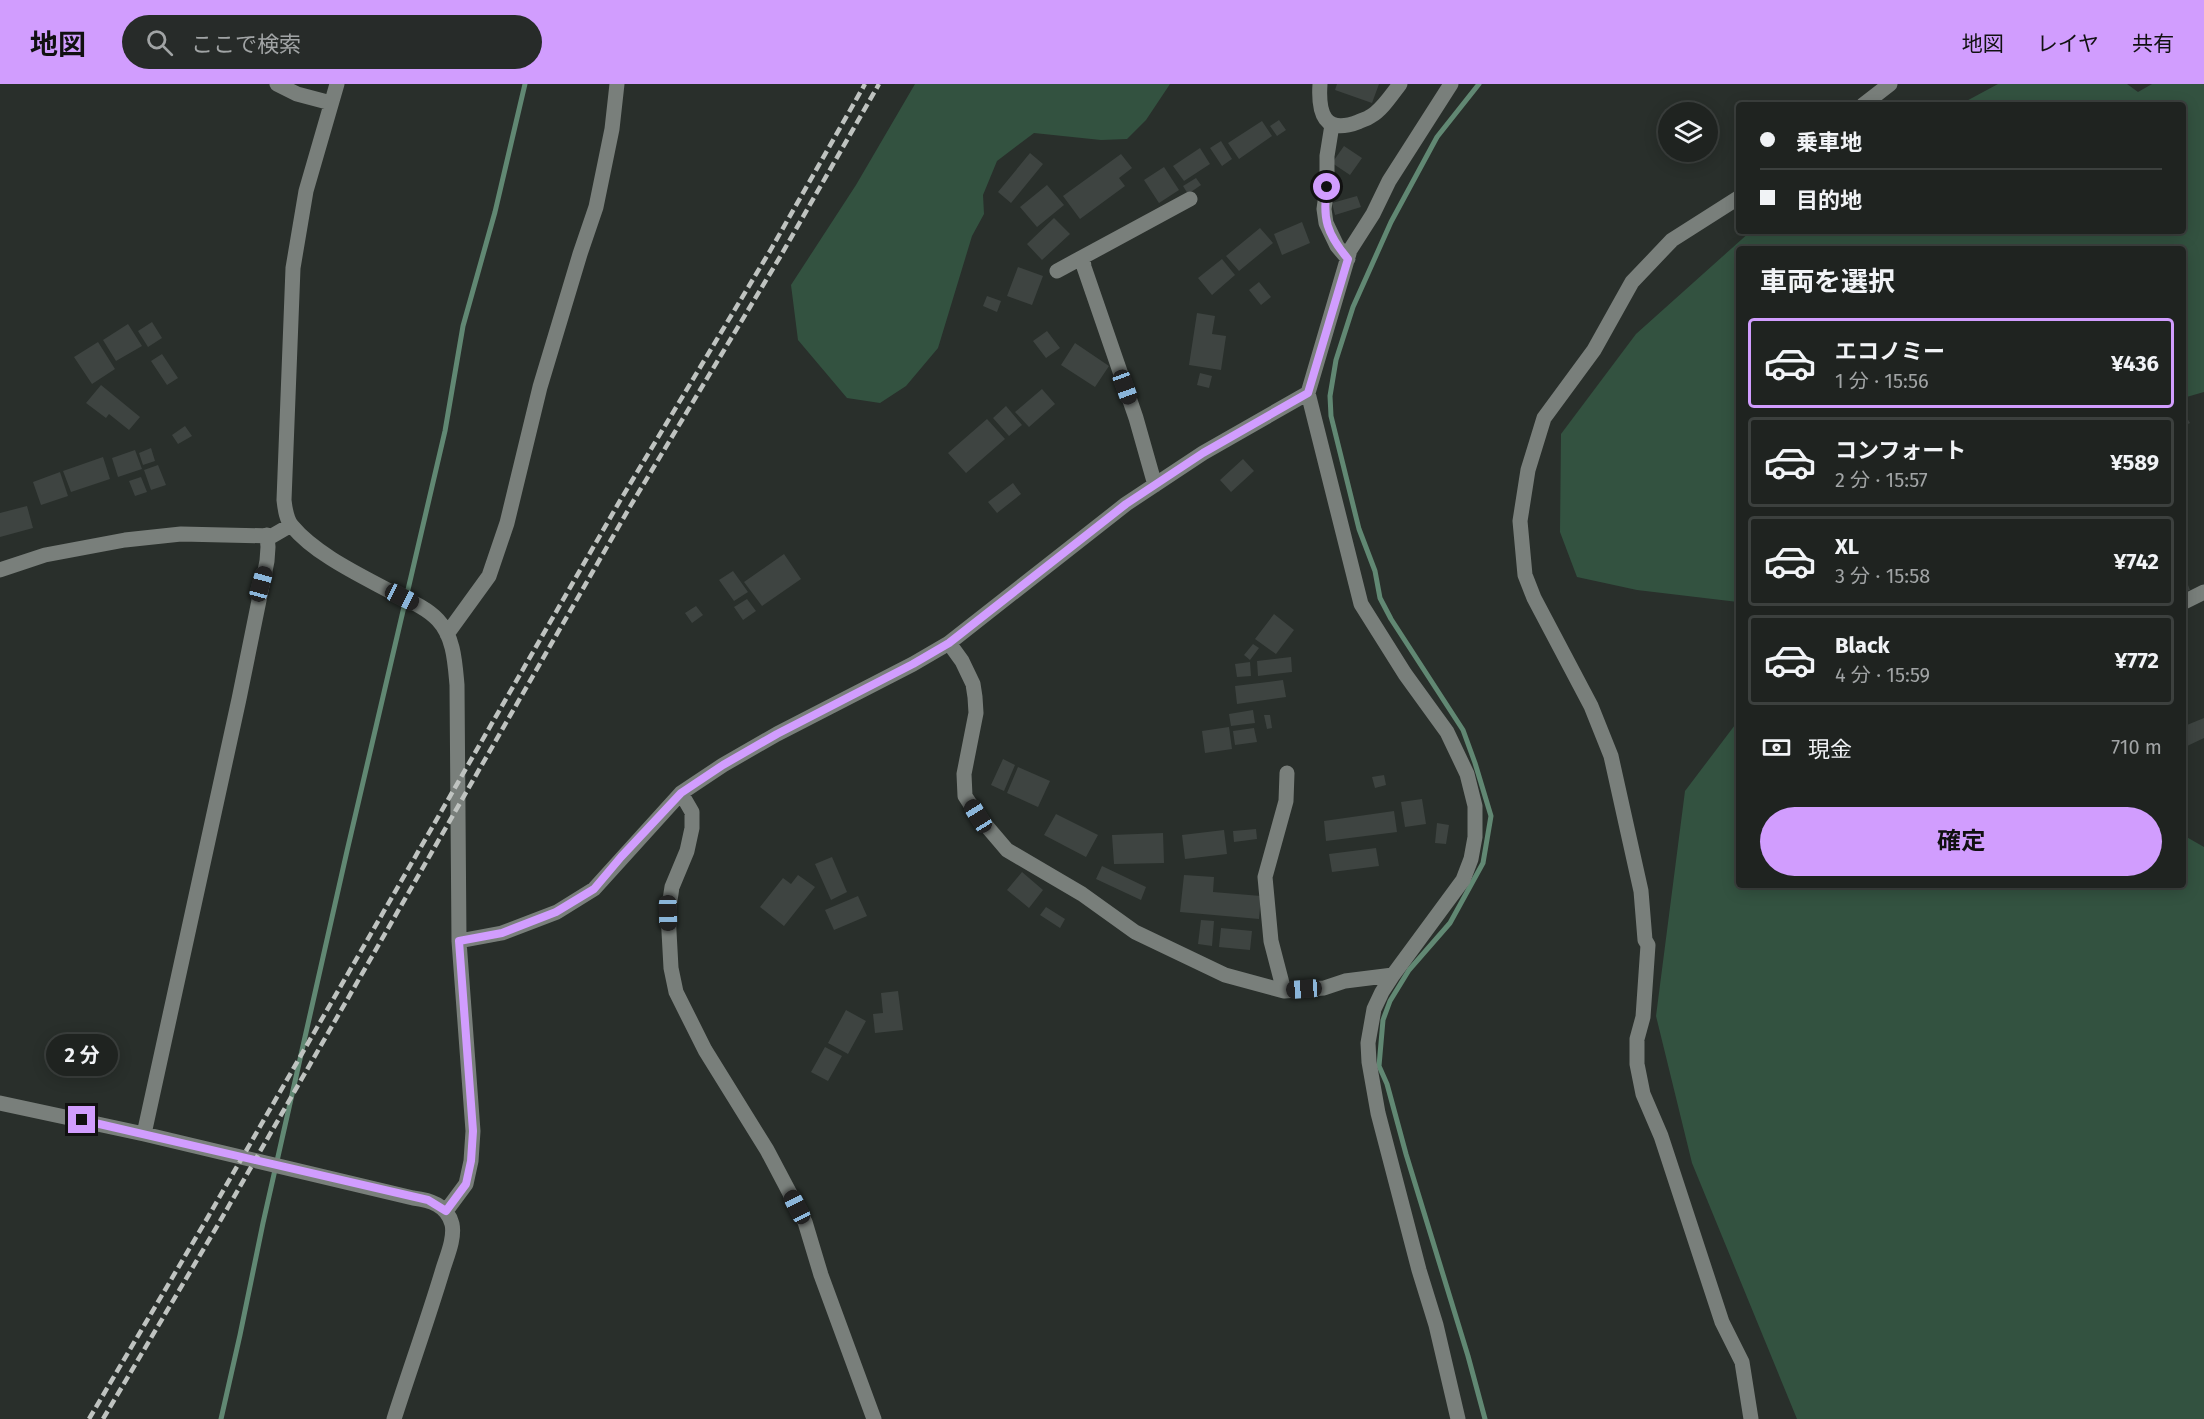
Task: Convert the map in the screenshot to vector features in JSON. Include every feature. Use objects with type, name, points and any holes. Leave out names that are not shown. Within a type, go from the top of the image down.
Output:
[{"type":"street","points":[[277,84],[297,94],[331,103]]},
{"type":"street","points":[[337,84],[306,191],[293,268],[284,500],[291,525],[311,544],[337,562],[417,605],[438,620],[453,647],[457,685],[459,941],[473,1131],[471,1161],[466,1184],[446,1211]]},
{"type":"street","points":[[447,634],[489,576],[507,523],[540,387],[596,207],[612,129],[616,84]]},
{"type":"street","points":[[1320,84],[1321,110],[1328,123],[1335,127],[1348,126],[1372,116],[1400,84]]},
{"type":"street","points":[[1451,84],[1389,181],[1373,214],[1350,250],[1308,393],[1361,604],[1405,674],[1447,732],[1467,774],[1475,806],[1475,837],[1471,859],[1463,880],[1393,975],[1374,1009],[1368,1043],[1378,1113],[1419,1270],[1436,1324],[1458,1419]]},
{"type":"street","points":[[1867,102],[1890,84]]},
{"type":"street","points":[[1332,125],[1327,156],[1324,209],[1326,223],[1337,246],[1348,259]]},
{"type":"street","points":[[1736,199],[1672,240],[1632,282],[1594,350],[1544,418],[1528,470],[1520,521],[1525,575],[1534,598],[1591,706],[1611,756],[1641,891],[1645,940],[1648,945],[1643,1017],[1636,1039],[1637,1064],[1643,1094],[1661,1136],[1722,1322],[1742,1362],[1751,1419]]},
{"type":"street","points":[[1057,271],[1190,200]]},
{"type":"street","points":[[1083,258],[1084,267],[1136,418],[1155,485]]},
{"type":"street","points":[[459,941],[502,933],[556,912],[594,889],[681,793],[768,739],[949,643],[1076,542],[1155,485],[1203,453],[1308,393]]},
{"type":"street","points":[[0,570],[45,555],[161,536],[272,536],[291,525]]},
{"type":"street","points":[[144,1134],[239,699],[267,561],[267,535]]},
{"type":"street","points":[[2186,601],[2204,592]]},
{"type":"street","points":[[949,643],[966,669],[973,684],[975,697],[976,713],[964,774],[965,796],[978,816],[1007,850],[1082,894],[1135,932],[1225,975],[1284,991],[1324,988],[1345,981],[1393,975]]},
{"type":"street","points":[[1284,991],[1271,941],[1265,877],[1286,801],[1287,773]]},
{"type":"street","points":[[681,793],[692,812],[692,828],[687,851],[672,887],[668,913],[671,968],[676,992],[705,1050],[767,1150],[805,1222],[821,1275],[874,1419]]},
{"type":"street","points":[[0,1103],[428,1200],[446,1211],[452,1222],[453,1231],[448,1253],[435,1300],[394,1419]]},
{"type":"green space","points":[[915,84],[1170,84],[1146,120],[1127,139],[1101,140],[1034,133],[997,161],[983,195],[984,214],[972,236],[938,348],[906,386],[880,403],[847,398],[798,340],[791,285],[856,185]]},
{"type":"green space","points":[[1998,84],[2127,84],[2138,92],[2152,84],[2204,84],[2204,392],[2186,397],[2186,246],[1736,246],[1736,602],[1637,590],[1577,577],[1560,532],[1561,434],[1636,334],[1748,234],[2186,234],[2186,102],[1965,102]]},
{"type":"green space","points":[[1736,724],[1736,888],[2186,888],[2186,837],[2204,847],[2204,1419],[1797,1419],[1692,1163],[1656,1016],[1685,791]]},
{"type":"building","points":[[1337,84],[1379,84],[1372,103],[1335,90]]},
{"type":"building","points":[[1279,120],[1286,130],[1277,136],[1270,126]]},
{"type":"building","points":[[1262,121],[1272,136],[1239,159],[1228,143]]},
{"type":"building","points":[[1221,141],[1232,159],[1222,166],[1210,148]]},
{"type":"building","points":[[1344,146],[1362,158],[1350,175],[1332,163]]},
{"type":"building","points":[[1200,148],[1210,164],[1184,181],[1173,166]]},
{"type":"building","points":[[1030,153],[1043,164],[1011,203],[998,192]]},
{"type":"building","points":[[1121,154],[1132,168],[1119,178],[1125,186],[1080,219],[1063,196]]},
{"type":"building","points":[[1164,167],[1179,190],[1159,203],[1144,180]]},
{"type":"building","points":[[1196,178],[1201,185],[1188,194],[1183,186]]},
{"type":"building","points":[[1047,185],[1064,205],[1037,227],[1020,207]]},
{"type":"building","points":[[1357,196],[1361,207],[1335,215],[1332,203]]},
{"type":"building","points":[[1054,218],[1070,234],[1042,260],[1027,244]]},
{"type":"building","points":[[1302,222],[1310,243],[1282,255],[1274,234]]},
{"type":"building","points":[[1260,228],[1273,243],[1239,271],[1226,256]]},
{"type":"building","points":[[1222,259],[1235,275],[1212,295],[1198,278]]},
{"type":"building","points":[[1018,267],[1043,276],[1032,305],[1007,296]]},
{"type":"building","points":[[1259,282],[1271,297],[1261,305],[1249,290]]},
{"type":"building","points":[[987,296],[1001,301],[997,312],[983,306]]},
{"type":"building","points":[[1197,313],[1215,316],[1212,334],[1226,336],[1221,370],[1189,365]]},
{"type":"building","points":[[152,322],[162,338],[148,347],[138,331]]},
{"type":"building","points":[[128,324],[142,346],[116,361],[103,340]]},
{"type":"building","points":[[1047,331],[1060,348],[1046,358],[1033,341]]},
{"type":"building","points":[[98,342],[115,369],[92,384],[74,357]]},
{"type":"building","points":[[1075,343],[1109,366],[1095,387],[1061,365]]},
{"type":"building","points":[[162,354],[178,378],[167,385],[151,361]]},
{"type":"building","points":[[1200,373],[1212,376],[1209,388],[1197,385]]},
{"type":"building","points":[[101,385],[140,417],[129,430],[109,414],[106,418],[86,403]]},
{"type":"building","points":[[1042,389],[1055,404],[1029,427],[1015,412]]},
{"type":"building","points":[[1006,406],[1022,425],[1009,436],[993,418]]},
{"type":"building","points":[[987,419],[1005,439],[966,473],[948,453]]},
{"type":"building","points":[[185,426],[192,436],[178,444],[172,435]]},
{"type":"building","points":[[151,448],[155,461],[143,465],[139,453]]},
{"type":"building","points":[[135,450],[142,469],[118,477],[112,458]]},
{"type":"building","points":[[103,457],[110,479],[71,492],[63,471]]},
{"type":"building","points":[[1243,459],[1254,471],[1231,492],[1220,480]]},
{"type":"building","points":[[158,465],[166,485],[151,490],[144,470]]},
{"type":"building","points":[[60,472],[68,496],[41,505],[33,482]]},
{"type":"building","points":[[141,477],[147,492],[135,496],[129,481]]},
{"type":"building","points":[[1013,483],[1021,494],[997,513],[988,502]]},
{"type":"building","points":[[27,506],[33,528],[0,537],[0,513]]},
{"type":"building","points":[[784,554],[801,579],[762,606],[744,582]]},
{"type":"building","points":[[733,571],[748,592],[734,601],[719,580]]},
{"type":"building","points":[[747,599],[756,611],[743,620],[734,607]]},
{"type":"building","points":[[696,606],[703,615],[692,623],[685,613]]},
{"type":"building","points":[[1274,614],[1294,630],[1276,654],[1255,639]]},
{"type":"building","points":[[1253,644],[1259,648],[1250,660],[1244,655]]},
{"type":"building","points":[[1291,657],[1292,672],[1258,676],[1257,661]]},
{"type":"building","points":[[1250,662],[1251,676],[1237,677],[1235,664]]},
{"type":"building","points":[[1283,680],[1286,697],[1237,704],[1235,686]]},
{"type":"building","points":[[1253,710],[1255,723],[1231,726],[1229,714]]},
{"type":"building","points":[[1264,715],[1270,715],[1272,728],[1267,729]]},
{"type":"building","points":[[2204,718],[2204,738],[2186,747],[2186,725]]},
{"type":"building","points":[[1229,727],[1232,749],[1205,753],[1202,731]]},
{"type":"building","points":[[1254,728],[1257,742],[1235,745],[1233,731]]},
{"type":"building","points":[[1003,759],[1015,765],[1004,791],[991,785]]},
{"type":"building","points":[[1018,767],[1050,781],[1038,807],[1007,793]]},
{"type":"building","points":[[1384,775],[1386,785],[1375,788],[1372,777]]},
{"type":"building","points":[[1422,799],[1426,824],[1405,827],[1401,802]]},
{"type":"building","points":[[1394,811],[1397,832],[1326,841],[1324,821]]},
{"type":"building","points":[[1056,814],[1098,835],[1086,857],[1044,835]]},
{"type":"building","points":[[1437,823],[1449,825],[1446,844],[1435,843]]},
{"type":"building","points":[[1256,829],[1257,839],[1234,842],[1233,831]]},
{"type":"building","points":[[1224,830],[1227,854],[1185,859],[1182,835]]},
{"type":"building","points":[[1163,833],[1164,863],[1114,864],[1112,835]]},
{"type":"building","points":[[1376,848],[1379,866],[1332,872],[1329,854]]},
{"type":"building","points":[[832,857],[847,892],[831,900],[815,864]]},
{"type":"building","points":[[1102,866],[1146,887],[1141,900],[1096,879]]},
{"type":"building","points":[[1022,872],[1043,890],[1029,908],[1007,890]]},
{"type":"building","points":[[798,875],[815,887],[784,926],[760,907],[783,878],[791,884]]},
{"type":"building","points":[[1184,875],[1214,877],[1213,892],[1261,896],[1259,919],[1180,912]]},
{"type":"building","points":[[858,896],[867,916],[834,930],[825,910]]},
{"type":"building","points":[[1046,907],[1065,919],[1060,928],[1040,915]]},
{"type":"building","points":[[1201,920],[1214,921],[1212,946],[1198,944]]},
{"type":"building","points":[[1221,928],[1252,931],[1250,950],[1219,947]]},
{"type":"building","points":[[898,991],[903,1030],[875,1033],[873,1014],[883,1013],[881,993]]},
{"type":"building","points":[[846,1010],[866,1021],[848,1054],[828,1043]]},
{"type":"building","points":[[825,1047],[842,1056],[828,1081],[811,1072]]},
{"type":"waterway","points":[[221,1419],[347,851],[445,431],[463,326],[495,212],[525,84]]},
{"type":"waterway","points":[[1479,84],[1437,137],[1391,222],[1353,307],[1336,360],[1330,396],[1331,416],[1359,529],[1375,571],[1380,598],[1391,619],[1463,730],[1491,816],[1483,863],[1450,923],[1409,970],[1390,1001],[1383,1020],[1379,1066],[1387,1084],[1485,1419]]},
{"type":"railway","points":[[89,1419],[208,1217],[621,499],[770,251],[865,84]]},
{"type":"railway","points":[[103,1419],[219,1223],[631,505],[780,257],[879,84]]},
{"type":"route","points":[[82,1120],[428,1200],[446,1211],[466,1184],[471,1161],[473,1131],[459,941],[502,933],[556,912],[594,889],[681,793],[723,765],[777,734],[949,643],[1126,504],[1203,453],[1308,393],[1348,259],[1337,246],[1326,223],[1324,209],[1327,187]]}]
